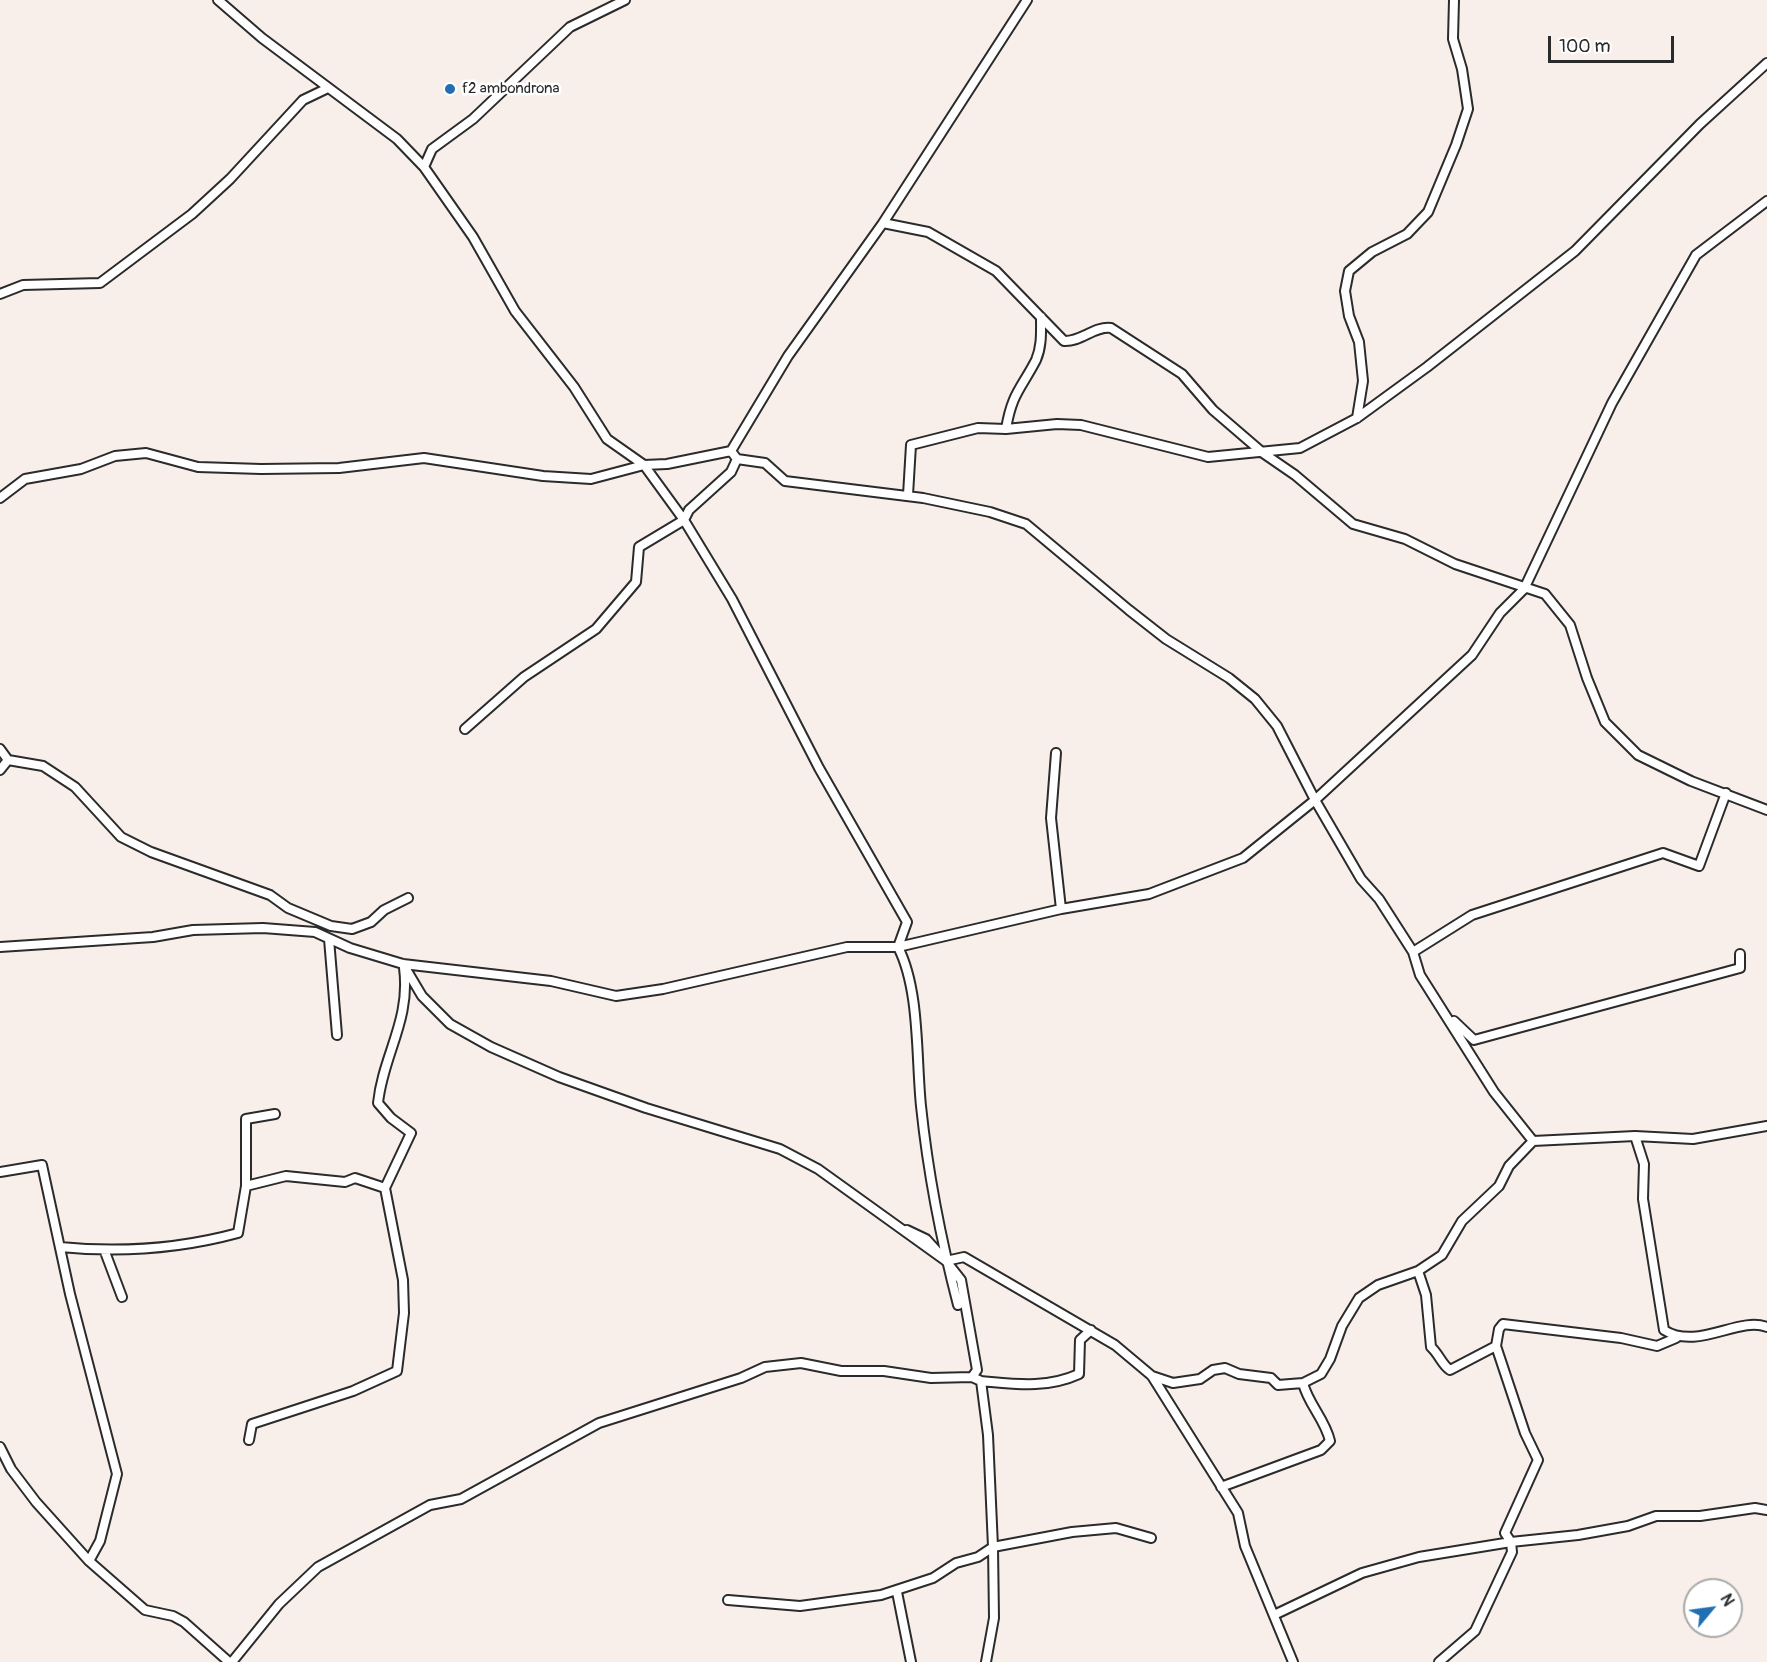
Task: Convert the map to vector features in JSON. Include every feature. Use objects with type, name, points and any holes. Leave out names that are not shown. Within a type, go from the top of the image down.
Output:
[{"type":"street","points":[[218,0],[262,38],[397,139],[424,167],[473,237],[515,311],[574,387],[607,439],[644,465],[684,520],[732,599],[819,768],[907,922],[898,947],[904,958],[913,1003],[921,1108],[933,1196],[946,1261],[958,1305]]},
{"type":"street","points":[[424,167],[432,149],[473,118],[570,27],[625,0]]},
{"type":"street","points":[[0,498],[25,479],[81,469],[115,456],[146,453],[198,467],[261,469],[339,468],[424,458],[543,476],[591,479],[644,465],[667,464],[731,451],[788,356],[883,223],[1027,0]]},
{"type":"street","points":[[1357,418],[1363,381],[1359,342],[1349,316],[1345,291],[1349,271],[1372,252],[1407,234],[1428,212],[1456,146],[1468,109],[1462,69],[1453,39],[1454,0]]},
{"type":"street","points":[[908,495],[911,445],[978,428],[1006,429],[1081,424],[1208,458],[1300,448],[1357,418],[1427,367],[1575,251],[1700,124],[1767,63]]},
{"type":"street","points":[[0,294],[23,285],[100,283],[192,214],[230,179],[303,100],[328,88]]},
{"type":"street","points":[[0,947],[153,937],[193,930],[246,927],[315,932],[403,964],[551,981],[616,996],[663,989],[847,947],[898,947],[1061,909],[1149,894],[1243,858],[1316,800],[1472,655],[1500,613],[1524,589],[1612,403],[1696,255],[1767,201]]},
{"type":"street","points":[[883,223],[928,232],[996,271],[1064,340],[1072,341],[1104,327],[1111,328],[1182,374],[1213,410],[1353,524],[1405,539],[1455,564],[1524,589],[1545,594],[1570,625],[1587,678],[1605,722],[1638,754],[1691,781],[1767,810]]},
{"type":"street","points":[[1006,429],[1011,402],[1036,359],[1041,343],[1041,317]]},
{"type":"street","points":[[731,451],[737,459],[765,463],[785,481],[908,495],[990,512],[1026,524],[1166,639],[1229,678],[1255,699],[1278,726],[1316,800],[1361,879],[1379,899],[1413,952],[1420,975],[1494,1092],[1533,1141]]},
{"type":"street","points":[[465,729],[524,677],[596,629],[636,582],[639,547],[684,520],[689,510],[731,472],[737,459]]},
{"type":"street","points":[[0,749],[8,760],[42,766],[75,787],[121,837],[151,852],[270,895],[288,908],[331,926],[352,929],[371,922],[384,910],[408,898]]},
{"type":"street","points":[[1056,753],[1051,818],[1061,909]]},
{"type":"street","points":[[0,770],[8,760]]},
{"type":"street","points":[[1413,952],[1472,915],[1663,853],[1700,866],[1726,793]]},
{"type":"street","points":[[329,939],[338,1035]]},
{"type":"street","points":[[1446,1014],[1474,1040],[1740,969],[1740,954]]},
{"type":"street","points":[[249,1440],[252,1424],[353,1391],[397,1371],[404,1313],[403,1281],[386,1188],[411,1133],[391,1118],[378,1103],[380,1083],[403,1015],[407,991],[403,964]]},
{"type":"street","points":[[403,964],[422,996],[450,1024],[491,1047],[560,1077],[646,1108],[780,1149],[818,1169],[892,1223],[926,1239],[961,1280],[977,1370],[972,1377]]},
{"type":"street","points":[[60,1246],[105,1252],[161,1248],[238,1233],[246,1186],[246,1119],[275,1114]]},
{"type":"street","points":[[1152,1376],[1173,1383],[1200,1379],[1213,1370],[1226,1368],[1239,1374],[1271,1377],[1278,1384],[1303,1383],[1321,1374],[1330,1359],[1342,1326],[1359,1298],[1378,1285],[1418,1271],[1442,1255],[1462,1221],[1499,1186],[1509,1166],[1533,1141],[1635,1136],[1693,1139],[1767,1126]]},
{"type":"street","points":[[1635,1136],[1644,1164],[1643,1199],[1664,1330],[1676,1338]]},
{"type":"street","points":[[0,1172],[42,1165],[117,1474],[103,1532],[89,1561]]},
{"type":"street","points":[[246,1186],[286,1176],[345,1182],[355,1178],[386,1188]]},
{"type":"street","points":[[105,1252],[122,1297]]},
{"type":"street","points":[[946,1261],[964,1257],[1115,1345],[1152,1376],[1238,1513],[1245,1546],[1293,1662]]},
{"type":"street","points":[[1418,1271],[1426,1295],[1431,1347],[1438,1353],[1445,1367],[1450,1370],[1496,1346]]},
{"type":"street","points":[[1439,1662],[1475,1632],[1512,1552],[1511,1542],[1504,1533],[1538,1460],[1525,1433],[1496,1346],[1499,1329],[1503,1324],[1621,1338],[1657,1346],[1676,1338],[1714,1334],[1759,1324],[1767,1327]]},
{"type":"street","points":[[0,1447],[11,1469],[36,1502],[89,1561],[146,1610],[173,1616],[184,1622],[230,1662],[279,1604],[318,1567],[430,1504],[461,1499],[599,1423],[741,1378],[765,1367],[801,1363],[841,1371],[884,1371],[931,1378],[972,1377],[981,1381],[1035,1386],[1060,1383],[1079,1374],[1080,1340],[1091,1330]]},
{"type":"street","points":[[981,1381],[988,1435],[993,1547],[994,1618],[986,1662]]},
{"type":"street","points":[[1221,1487],[1321,1450],[1330,1441],[1328,1429],[1306,1393],[1303,1383]]},
{"type":"street","points":[[1274,1615],[1362,1573],[1419,1557],[1618,1528],[1656,1516],[1700,1516],[1755,1509],[1767,1510]]},
{"type":"street","points":[[728,1600],[800,1606],[897,1592],[933,1578],[956,1563],[978,1557],[993,1547],[1072,1532],[1116,1528],[1151,1538]]},
{"type":"street","points":[[897,1592],[911,1662]]},
{"type":"place","name":"f2 ambondrona","points":[[450,89]]}]
